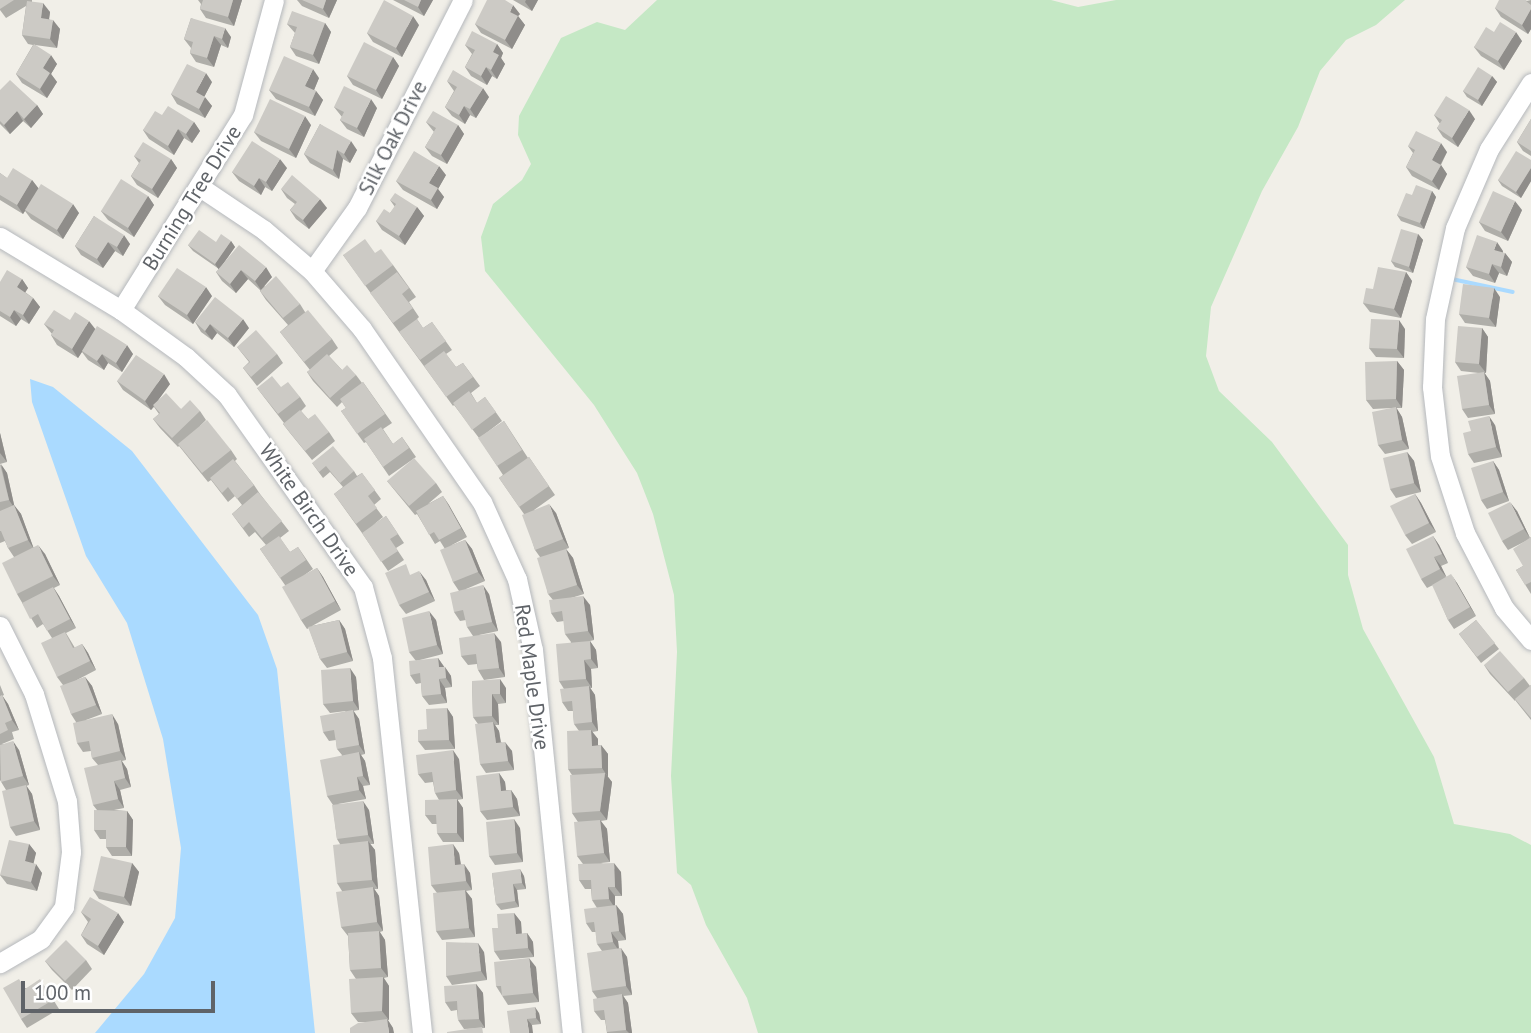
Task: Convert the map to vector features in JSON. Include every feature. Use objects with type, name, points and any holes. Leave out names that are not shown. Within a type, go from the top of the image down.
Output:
[{"type":"street","name":"Burning Tree Drive","points":[[121,310],[243,115],[274,0]]},
{"type":"street","name":"Silk Oak Drive","points":[[312,271],[357,208],[463,0]]},
{"type":"street","points":[[1531,83],[1489,149],[1455,228],[1435,319],[1432,387],[1440,456],[1465,533],[1504,608],[1531,640]]},
{"type":"street","name":"Red Maple Drive","points":[[200,187],[264,230],[312,271],[362,329],[482,502],[517,579],[533,650],[572,1033]]},
{"type":"street","name":"White Birch Drive","points":[[0,237],[121,310],[186,357],[227,396],[363,587],[382,659],[422,1033]]},
{"type":"street","points":[[0,626],[34,694],[66,801],[71,852],[64,906],[41,939],[0,963]]},
{"type":"green space","points":[[657,0],[1051,0],[1078,7],[1116,0],[1405,0],[1376,25],[1346,40],[1320,71],[1298,127],[1262,191],[1211,307],[1206,356],[1219,391],[1272,442],[1348,545],[1348,575],[1363,629],[1434,757],[1454,824],[1510,834],[1531,845],[1531,1033],[758,1033],[747,998],[706,925],[691,885],[677,873],[671,776],[677,652],[674,595],[653,514],[637,473],[594,405],[485,271],[481,237],[493,204],[522,180],[531,164],[518,135],[519,116],[561,38],[597,22],[625,30]]},
{"type":"water","points":[[30,379],[53,387],[132,451],[258,615],[277,669],[315,1033],[95,1033],[144,974],[175,918],[181,848],[163,739],[127,623],[86,556],[32,402]]},
{"type":"building","points":[[0,0],[14,0],[0,9]]},
{"type":"building","points":[[203,0],[233,0],[228,17],[200,9]]},
{"type":"building","points":[[302,0],[326,0],[323,9]]},
{"type":"building","points":[[384,0],[413,16],[396,48],[367,33]]},
{"type":"building","points":[[404,0],[421,0],[418,7]]},
{"type":"building","points":[[487,0],[505,0],[513,5],[510,12],[518,16],[505,40],[475,24]]},
{"type":"building","points":[[1499,0],[1527,0],[1531,9],[1522,25],[1495,8]]},
{"type":"building","points":[[27,1],[43,3],[41,18],[53,20],[50,39],[22,35]]},
{"type":"building","points":[[292,11],[325,23],[313,55],[290,47],[297,27],[287,24]]},
{"type":"building","points":[[191,18],[225,28],[222,39],[214,36],[207,58],[190,53],[193,42],[184,39]]},
{"type":"building","points":[[1500,22],[1516,32],[1498,61],[1474,47],[1486,27],[1494,32]]},
{"type":"building","points":[[472,31],[497,44],[493,52],[499,55],[491,70],[486,67],[481,76],[465,67],[475,50],[465,45]]},
{"type":"building","points":[[364,42],[393,57],[376,90],[347,76]]},
{"type":"building","points":[[34,44],[51,55],[43,68],[50,73],[40,89],[16,74]]},
{"type":"building","points":[[284,56],[313,69],[305,86],[316,91],[309,107],[269,90]]},
{"type":"building","points":[[187,64],[206,73],[196,92],[205,97],[199,109],[171,94]]},
{"type":"building","points":[[1478,67],[1492,76],[1478,100],[1463,91]]},
{"type":"building","points":[[453,70],[483,88],[470,109],[464,106],[459,115],[445,107],[457,87],[447,81]]},
{"type":"building","points":[[10,80],[37,105],[24,119],[17,111],[4,125],[0,121],[0,90]]},
{"type":"building","points":[[344,86],[371,99],[357,128],[340,120],[344,112],[334,107]]},
{"type":"building","points":[[1446,96],[1469,110],[1452,138],[1437,128],[1442,120],[1434,115]]},
{"type":"building","points":[[270,99],[305,116],[289,149],[254,132]]},
{"type":"building","points":[[168,106],[194,122],[186,134],[178,129],[168,146],[143,130],[155,111],[162,115]]},
{"type":"building","points":[[433,111],[458,125],[441,155],[425,147],[436,128],[426,122]]},
{"type":"building","points":[[1531,119],[1531,151],[1517,142]]},
{"type":"building","points":[[320,124],[351,141],[344,154],[337,150],[333,170],[304,154]]},
{"type":"building","points":[[1416,131],[1441,143],[1432,160],[1441,165],[1432,181],[1406,167],[1415,150],[1408,146]]},
{"type":"building","points":[[252,141],[280,159],[266,182],[259,178],[254,186],[232,172]]},
{"type":"building","points":[[143,142],[171,159],[152,189],[131,176],[141,160],[134,156]]},
{"type":"building","points":[[414,151],[439,166],[429,183],[438,188],[431,200],[396,181]]},
{"type":"building","points":[[1516,151],[1531,160],[1531,168],[1516,192],[1498,180]]},
{"type":"building","points":[[13,168],[32,180],[17,205],[0,195],[0,173],[7,178]]},
{"type":"building","points":[[292,175],[320,199],[303,220],[290,210],[297,202],[281,189]]},
{"type":"building","points":[[121,179],[148,196],[128,228],[101,211]]},
{"type":"building","points":[[41,184],[73,204],[57,230],[25,210]]},
{"type":"building","points":[[1416,185],[1432,191],[1420,223],[1397,215],[1406,193],[1412,195]]},
{"type":"building","points":[[1493,191],[1515,201],[1501,232],[1479,222]]},
{"type":"building","points":[[395,193],[417,207],[399,236],[376,221],[384,209],[390,213],[396,204],[390,200]]},
{"type":"building","points":[[94,216],[124,235],[117,247],[108,242],[97,259],[75,246]]},
{"type":"building","points":[[1401,229],[1418,234],[1409,267],[1391,261]]},
{"type":"building","points":[[199,230],[216,242],[221,234],[231,241],[215,264],[188,245]]},
{"type":"building","points":[[1477,235],[1497,242],[1494,250],[1505,253],[1501,267],[1492,264],[1489,274],[1466,267]]},
{"type":"building","points":[[365,239],[375,253],[381,249],[393,265],[365,286],[343,255]]},
{"type":"building","points":[[239,245],[266,267],[255,281],[241,270],[230,284],[216,272]]},
{"type":"building","points":[[1378,267],[1406,272],[1394,309],[1363,303],[1366,288],[1373,289]]},
{"type":"building","points":[[177,268],[206,287],[187,315],[158,296]]},
{"type":"building","points":[[7,270],[22,279],[17,287],[33,298],[23,315],[14,310],[10,317],[0,311],[0,282]]},
{"type":"building","points":[[397,272],[409,288],[402,294],[413,308],[393,323],[370,293]]},
{"type":"building","points":[[276,276],[300,304],[283,318],[260,291]]},
{"type":"building","points":[[1463,284],[1494,288],[1489,318],[1459,314]]},
{"type":"building","points":[[215,297],[243,319],[228,338],[210,324],[205,331],[195,322]]},
{"type":"building","points":[[54,310],[70,320],[75,312],[89,321],[72,349],[51,335],[54,330],[44,324]]},
{"type":"building","points":[[308,310],[332,339],[304,362],[280,332]]},
{"type":"building","points":[[417,319],[423,328],[432,322],[446,341],[420,360],[399,332]]},
{"type":"building","points":[[1371,319],[1399,320],[1397,349],[1369,348]]},
{"type":"building","points":[[97,326],[127,345],[116,363],[102,354],[97,361],[82,351]]},
{"type":"building","points":[[1458,326],[1482,328],[1479,364],[1455,362]]},
{"type":"building","points":[[256,330],[277,354],[251,377],[243,368],[250,362],[237,347]]},
{"type":"building","points":[[444,351],[456,367],[463,363],[473,377],[446,397],[424,366]]},
{"type":"building","points":[[327,354],[342,370],[347,365],[356,375],[330,398],[307,372]]},
{"type":"building","points":[[136,355],[164,374],[145,401],[117,381]]},
{"type":"building","points":[[1397,361],[1396,399],[1366,400],[1365,362]]},
{"type":"building","points":[[1484,372],[1489,405],[1462,409],[1457,376]]},
{"type":"building","points":[[272,376],[281,387],[288,382],[300,397],[278,414],[257,388]]},
{"type":"building","points":[[363,382],[385,414],[357,434],[341,411],[346,408],[340,399]]},
{"type":"building","points":[[469,391],[477,403],[485,397],[496,412],[472,430],[453,403]]},
{"type":"building","points":[[166,393],[181,409],[190,400],[200,411],[172,438],[153,419],[160,413],[153,405]]},
{"type":"building","points":[[1396,407],[1402,440],[1378,445],[1372,412]]},
{"type":"building","points":[[300,410],[308,419],[315,414],[329,432],[305,451],[283,424]]},
{"type":"building","points":[[1489,416],[1496,447],[1468,454],[1463,433],[1471,431],[1468,421]]},
{"type":"building","points":[[207,420],[231,450],[202,473],[178,444]]},
{"type":"building","points":[[504,421],[522,450],[497,466],[478,438]]},
{"type":"building","points":[[381,427],[393,444],[402,437],[409,448],[383,467],[364,439]]},
{"type":"building","points":[[333,446],[354,471],[340,483],[326,466],[319,472],[312,463]]},
{"type":"building","points":[[1407,452],[1414,483],[1390,489],[1383,458]]},
{"type":"building","points":[[529,457],[549,486],[519,507],[499,478]]},
{"type":"building","points":[[414,458],[436,483],[409,506],[387,481]]},
{"type":"building","points":[[233,459],[254,485],[237,499],[228,487],[222,493],[210,478]]},
{"type":"building","points":[[1493,461],[1503,492],[1481,500],[1471,468]]},
{"type":"building","points":[[0,464],[9,500],[0,502]]},
{"type":"building","points":[[362,473],[375,490],[368,496],[377,508],[356,524],[334,494]]},
{"type":"building","points":[[258,492],[282,521],[262,538],[249,522],[243,528],[232,514]]},
{"type":"building","points":[[1415,494],[1429,523],[1405,535],[1390,506]]},
{"type":"building","points":[[443,496],[461,528],[439,540],[434,532],[429,535],[416,511]]},
{"type":"building","points":[[1510,502],[1524,529],[1502,541],[1488,513]]},
{"type":"building","points":[[549,504],[563,539],[535,550],[522,515]]},
{"type":"building","points":[[14,505],[28,540],[8,548],[0,531],[0,511]]},
{"type":"building","points":[[386,516],[398,534],[390,539],[398,551],[381,562],[362,533]]},
{"type":"building","points":[[279,536],[290,552],[298,547],[306,560],[280,578],[260,549]]},
{"type":"building","points":[[1433,536],[1442,554],[1434,557],[1440,569],[1421,579],[1406,549]]},
{"type":"building","points":[[1531,537],[1531,582],[1525,585],[1516,570],[1523,566],[1513,549]]},
{"type":"building","points":[[465,540],[478,572],[453,582],[440,550]]},
{"type":"building","points":[[38,545],[53,576],[17,594],[2,563]]},
{"type":"building","points":[[566,549],[577,585],[548,594],[537,558]]},
{"type":"building","points":[[406,564],[410,575],[419,571],[429,592],[399,605],[385,573]]},
{"type":"building","points":[[317,568],[335,601],[301,620],[282,587]]},
{"type":"building","points":[[1451,574],[1470,607],[1448,620],[1432,585]]},
{"type":"building","points":[[483,585],[492,622],[467,627],[463,610],[454,612],[450,593]]},
{"type":"building","points":[[53,587],[70,619],[47,631],[38,614],[30,619],[22,603]]},
{"type":"building","points":[[583,596],[588,631],[565,634],[562,611],[551,613],[549,600]]},
{"type":"building","points":[[429,611],[437,645],[409,652],[402,618]]},
{"type":"building","points":[[339,620],[347,652],[320,659],[308,627]]},
{"type":"building","points":[[1476,620],[1495,643],[1477,657],[1459,634]]},
{"type":"building","points":[[65,632],[73,648],[82,644],[90,661],[57,677],[41,643]]},
{"type":"building","points":[[494,633],[499,668],[478,670],[476,654],[461,656],[459,638]]},
{"type":"building","points":[[590,641],[591,659],[584,660],[586,679],[559,681],[556,644]]},
{"type":"building","points":[[1500,651],[1524,678],[1508,692],[1484,665]]},
{"type":"building","points":[[438,658],[439,667],[445,667],[446,678],[439,679],[441,694],[422,696],[420,673],[410,675],[409,661]]},
{"type":"building","points":[[350,668],[353,701],[323,704],[321,670]]},
{"type":"building","points":[[85,677],[96,705],[71,714],[60,686]]},
{"type":"building","points":[[500,679],[500,694],[492,694],[492,716],[473,717],[472,681]]},
{"type":"building","points":[[1531,685],[1531,718],[1515,699]]},
{"type":"building","points":[[589,686],[592,722],[574,724],[572,701],[562,702],[560,689]]},
{"type":"building","points":[[2,695],[12,720],[5,723],[8,730],[0,734],[0,696]]},
{"type":"building","points":[[447,708],[449,740],[418,741],[418,730],[427,729],[426,709]]},
{"type":"building","points":[[353,710],[359,745],[337,749],[334,730],[323,732],[320,716]]},
{"type":"building","points":[[112,714],[120,751],[92,758],[89,741],[77,743],[73,723]]},
{"type":"building","points":[[493,722],[496,743],[505,742],[508,761],[480,764],[475,724]]},
{"type":"building","points":[[591,730],[592,746],[601,745],[602,768],[568,769],[567,731]]},
{"type":"building","points":[[13,741],[23,776],[1,782],[0,745]]},
{"type":"building","points":[[453,750],[456,790],[435,793],[432,772],[418,774],[416,755]]},
{"type":"building","points":[[359,752],[363,776],[357,777],[359,790],[327,796],[320,760]]},
{"type":"building","points":[[121,760],[125,778],[114,781],[118,799],[93,805],[84,768]]},
{"type":"building","points":[[499,773],[501,791],[511,790],[513,807],[480,811],[476,776]]},
{"type":"building","points":[[605,773],[600,811],[572,813],[570,775]]},
{"type":"building","points":[[26,785],[34,821],[10,827],[2,791]]},
{"type":"building","points":[[457,799],[457,833],[437,833],[436,815],[425,815],[425,800]]},
{"type":"building","points":[[363,801],[368,835],[337,839],[332,805]]},
{"type":"building","points":[[94,810],[127,811],[126,847],[106,847],[106,830],[94,830]]},
{"type":"building","points":[[514,819],[517,853],[489,856],[486,822]]},
{"type":"building","points":[[600,820],[604,853],[577,856],[574,822]]},
{"type":"building","points":[[9,840],[29,844],[25,861],[36,864],[31,882],[0,875]]},
{"type":"building","points":[[368,841],[372,880],[337,883],[333,845]]},
{"type":"building","points":[[453,844],[455,865],[464,864],[466,881],[431,885],[428,847]]},
{"type":"building","points":[[101,856],[132,863],[124,897],[93,890]]},
{"type":"building","points":[[614,863],[615,887],[608,887],[609,899],[592,900],[591,880],[579,880],[578,864]]},
{"type":"building","points":[[520,869],[522,883],[513,884],[515,901],[496,904],[492,873]]},
{"type":"building","points":[[373,887],[377,922],[341,927],[336,892]]},
{"type":"building","points":[[465,890],[469,928],[436,931],[433,893]]},
{"type":"building","points":[[90,897],[118,913],[98,946],[81,935],[91,919],[81,912]]},
{"type":"building","points":[[616,905],[619,931],[611,932],[613,942],[597,944],[594,922],[586,923],[584,909]]},
{"type":"building","points":[[514,913],[516,934],[527,933],[528,948],[494,951],[492,928],[498,928],[497,914]]},
{"type":"building","points":[[379,931],[381,968],[350,970],[348,933]]},
{"type":"building","points":[[66,940],[86,960],[65,981],[45,961]]},
{"type":"building","points":[[446,942],[478,943],[481,971],[446,976]]},
{"type":"building","points":[[621,948],[626,986],[592,991],[587,953]]},
{"type":"building","points":[[529,958],[533,993],[502,996],[501,986],[496,986],[494,962]]},
{"type":"building","points":[[383,977],[382,1011],[351,1013],[349,979]]},
{"type":"building","points":[[19,979],[25,989],[40,979],[53,1000],[21,1019],[3,988]]},
{"type":"building","points":[[476,984],[479,1019],[458,1020],[457,1001],[445,1002],[444,986]]},
{"type":"building","points":[[622,994],[626,1030],[607,1032],[604,1010],[594,1011],[593,999]]},
{"type":"building","points":[[535,1007],[536,1018],[527,1019],[529,1033],[510,1033],[507,1011]]},
{"type":"building","points":[[387,1019],[389,1033],[350,1033],[350,1028],[358,1023]]},
{"type":"building","points":[[482,1027],[483,1033],[447,1033],[447,1032]]},
{"type":"waterway","points":[[1452,279],[1513,292]]}]
